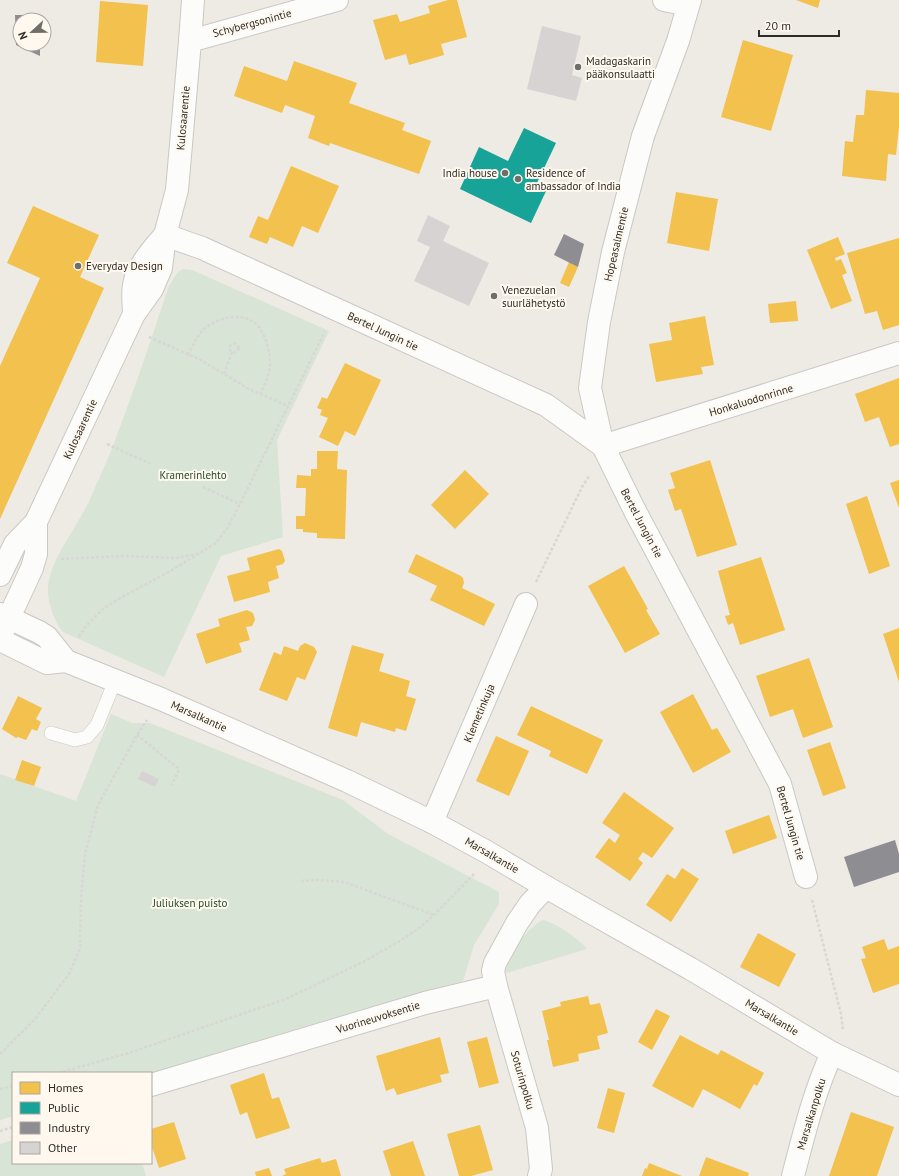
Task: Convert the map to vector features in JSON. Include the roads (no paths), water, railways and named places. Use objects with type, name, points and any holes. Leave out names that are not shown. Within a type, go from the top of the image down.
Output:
[{"type":"street","name":"Kulosaarentie","points":[[0,575],[15,544],[36,522],[134,314],[152,289],[161,268],[165,235],[177,190],[190,41],[192,0]]},
{"type":"street","name":"Schybergsonintie","points":[[190,41],[337,0]]},
{"type":"street","points":[[664,0],[689,3]]},
{"type":"street","name":"Hopeasalmentie","points":[[603,446],[590,388],[599,322],[613,252],[643,136],[678,41],[689,3]]},
{"type":"street","name":"Bertel Jungin tie","points":[[165,235],[202,248],[546,405],[603,446],[631,503],[780,784],[806,876]]},
{"type":"street","name":"Honkaluodonrinne","points":[[603,446],[899,353]]},
{"type":"street","name":"Kulosaarentie","points":[[2,627],[32,568],[36,554],[36,522]]},
{"type":"street","name":"Klemetinkuja","points":[[432,822],[526,604]]},
{"type":"street","name":"Marsalkantie","points":[[2,627],[47,663],[71,652],[115,681],[161,699],[347,781],[432,822],[691,969],[832,1053],[899,1085]]},
{"type":"street","points":[[496,986],[493,971],[495,963],[517,923],[530,904],[546,887]]},
{"type":"street","name":"Vuorineuvoksentie","points":[[152,1085],[425,1003],[496,986]]},
{"type":"street","name":"Soturinpolku","points":[[496,986],[537,1128],[541,1169],[539,1176]]},
{"type":"street","name":"Marsalkanpolku","points":[[793,1176],[824,1070],[832,1053]]},
{"type":"lane","points":[[51,733],[75,740],[87,737],[97,725],[115,681]]},
{"type":"place","name":"Madagaskarin pääkonsulaatti","points":[[578,67]]},
{"type":"place","name":"India house","points":[[505,173]]},
{"type":"place","name":"Residence of ambassador of India","points":[[518,179]]},
{"type":"place","name":"Everyday Design","points":[[78,266]]},
{"type":"place","name":"Venezuelan suurlähetystö","points":[[494,296]]},
{"type":"park label","name":"Kramerinlehto","points":[[193,475]]},
{"type":"park label","name":"Juliuksen puisto","points":[[190,903]]}]
